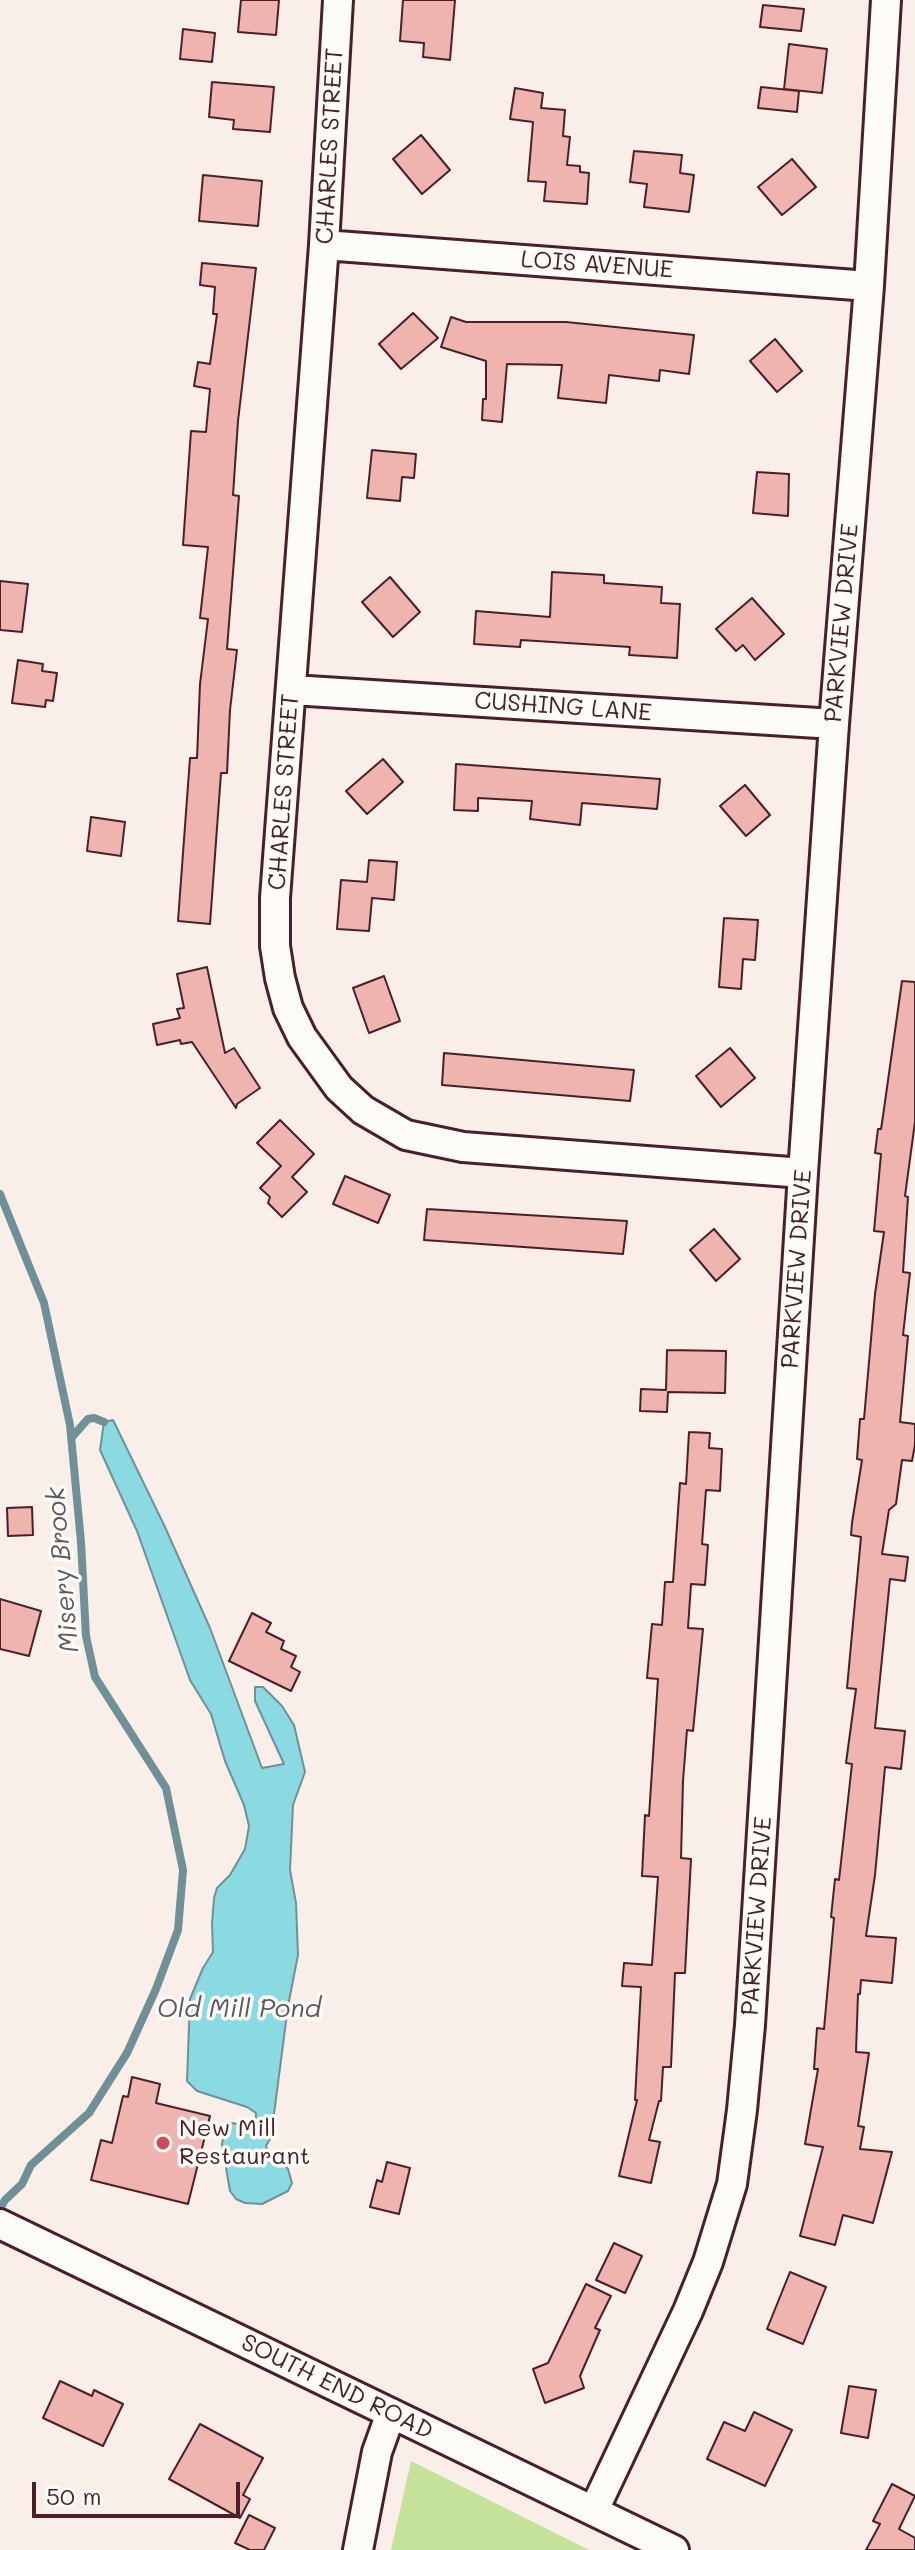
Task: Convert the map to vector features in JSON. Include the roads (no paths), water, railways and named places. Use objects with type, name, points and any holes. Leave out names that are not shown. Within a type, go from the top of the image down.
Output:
[{"type":"street","name":"CHARLES STREET","points":[[338,0],[324,245],[275,898],[275,946],[288,1008],[302,1037],[339,1088],[363,1110],[406,1135],[463,1147],[803,1173]]},
{"type":"street","name":"PARKVIEW DRIVE","points":[[594,2510],[688,2311],[708,2262],[732,2184],[750,2025],[803,1173],[834,724],[869,286],[886,0]]},
{"type":"street","name":"LOIS AVENUE","points":[[324,245],[869,286]]},
{"type":"street","name":"CUSHING LANE","points":[[292,690],[834,724]]},
{"type":"street","name":"SOUTH END ROAD","points":[[3,2226],[674,2550]]},
{"type":"street","points":[[358,2550],[377,2452],[391,2413]]},
{"type":"water","name":"Old Mill Pond","points":[[113,1420],[210,1628],[262,1768],[284,1764],[255,1701],[255,1687],[263,1687],[282,1706],[294,1725],[305,1772],[293,1805],[290,1870],[296,1903],[298,1955],[288,2006],[271,2137],[266,2146],[269,2154],[288,2169],[292,2183],[288,2191],[262,2204],[245,2203],[236,2199],[230,2191],[222,2144],[226,2122],[255,2127],[256,2113],[247,2107],[197,2091],[187,2081],[190,1999],[213,1952],[214,1898],[217,1888],[230,1875],[245,1849],[249,1826],[211,1714],[190,1680],[137,1531],[100,1450],[104,1422]]},
{"type":"waterway","name":"Misery Brook","points":[[0,1194],[44,1303],[70,1425],[86,1636],[95,1677],[166,1788],[183,1870],[178,1930],[127,2053],[89,2113],[31,2165],[22,2184],[0,2209]]},
{"type":"waterway","points":[[72,1437],[88,1419],[104,1422]]},
{"type":"place","name":"New Mill Restaurant","points":[[163,2143]]}]
